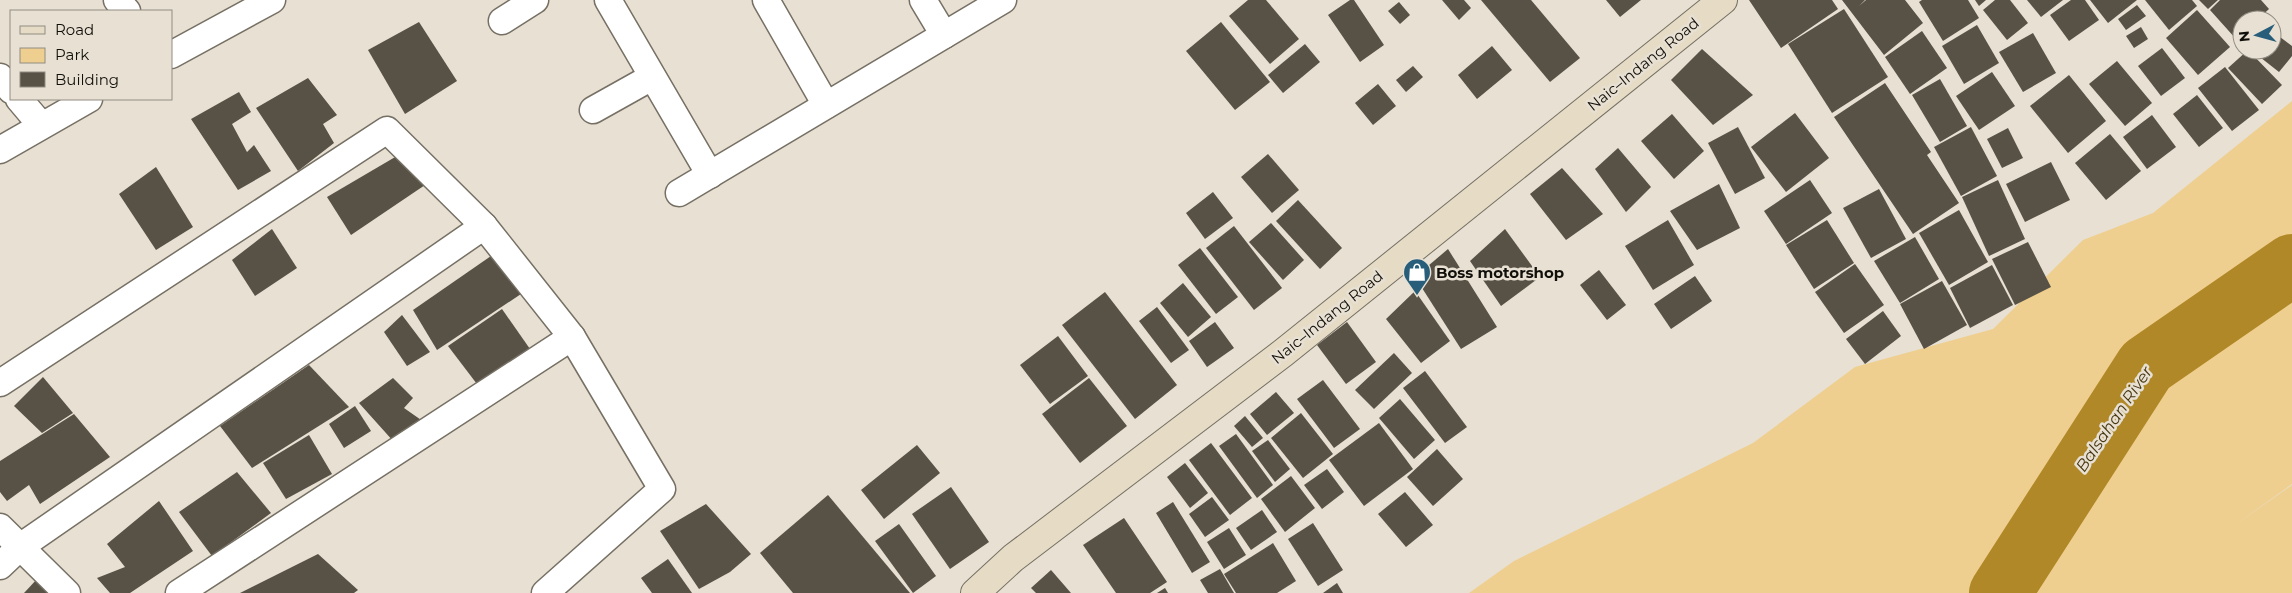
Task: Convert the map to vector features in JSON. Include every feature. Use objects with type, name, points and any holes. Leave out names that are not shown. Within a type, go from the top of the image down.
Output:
[{"type":"main road","name":"Naic–Indang Road","points":[[975,593],[1013,558],[1283,353],[1723,0]]},
{"type":"street","points":[[117,0],[126,10]]},
{"type":"street","points":[[172,53],[272,0]]},
{"type":"street","points":[[502,20],[535,0]]},
{"type":"street","points":[[608,0],[710,175]]},
{"type":"street","points":[[766,0],[826,105]]},
{"type":"street","points":[[923,0],[944,35]]},
{"type":"street","points":[[678,193],[1003,0]]},
{"type":"street","points":[[0,77],[10,89]]},
{"type":"street","points":[[594,110],[652,77]]},
{"type":"street","points":[[20,100],[41,125]]},
{"type":"street","points":[[0,150],[87,100]]},
{"type":"street","points":[[0,383],[387,130],[484,226],[572,337],[662,489],[545,593]]},
{"type":"street","points":[[0,566],[20,547],[484,226]]},
{"type":"street","points":[[179,593],[572,337]]},
{"type":"street","points":[[0,527],[67,593]]},
{"type":"green space","points":[[2292,101],[2292,484],[2235,525],[2292,485],[2292,593],[1469,593],[1514,561],[1753,443],[1855,367],[1993,329],[2083,240],[2153,213]]},
{"type":"building","points":[[1248,0],[1266,0],[1299,39],[1270,64],[1229,16]]},
{"type":"building","points":[[1350,0],[1354,0],[1384,45],[1360,62],[1328,15]]},
{"type":"building","points":[[1442,0],[1464,0],[1471,8],[1459,20]]},
{"type":"building","points":[[1481,0],[1531,0],[1580,58],[1550,82]]},
{"type":"building","points":[[1606,0],[1641,0],[1620,17]]},
{"type":"building","points":[[1749,0],[1832,0],[1838,9],[1781,48]]},
{"type":"building","points":[[1842,0],[1865,0],[1859,6],[1866,0],[1905,0],[1923,23],[1884,55]]},
{"type":"building","points":[[1922,0],[1968,0],[1979,18],[1943,41],[1919,2]]},
{"type":"building","points":[[1975,0],[1986,0],[1979,6]]},
{"type":"building","points":[[1995,0],[2010,0],[2028,23],[2007,40],[1983,10]]},
{"type":"building","points":[[2027,0],[2063,0],[2041,17]]},
{"type":"building","points":[[2071,0],[2085,0],[2099,20],[2069,41],[2050,15]]},
{"type":"building","points":[[2090,0],[2137,0],[2108,23]]},
{"type":"building","points":[[2145,0],[2192,0],[2197,6],[2169,30]]},
{"type":"building","points":[[2199,0],[2218,0],[2208,9]]},
{"type":"building","points":[[2220,0],[2261,0],[2269,9],[2232,10],[2232,35],[2210,10]]},
{"type":"building","points":[[1399,2],[1410,15],[1400,24],[1388,11]]},
{"type":"building","points":[[2137,5],[2146,16],[2126,30],[2118,19]]},
{"type":"building","points":[[1844,9],[1888,77],[1832,113],[1788,44]]},
{"type":"building","points":[[2197,10],[2230,47],[2198,75],[2166,38]]},
{"type":"building","points":[[419,22],[457,81],[405,114],[368,50]]},
{"type":"building","points":[[1221,22],[1270,82],[1235,110],[1186,51]]},
{"type":"building","points":[[1977,25],[1999,63],[1964,84],[1942,46]]},
{"type":"building","points":[[2141,27],[2148,39],[2134,48],[2126,36]]},
{"type":"building","points":[[1922,31],[1947,68],[1910,94],[1885,57]]},
{"type":"building","points":[[2033,33],[2056,73],[2023,92],[1999,52]]},
{"type":"building","points":[[2282,38],[2292,46],[2292,56],[2279,72],[2264,60],[2282,60]]},
{"type":"building","points":[[1305,44],[1320,62],[1283,93],[1268,75]]},
{"type":"building","points":[[1492,46],[1512,70],[1477,99],[1458,75]]},
{"type":"building","points":[[2162,48],[2185,78],[2161,96],[2138,66]]},
{"type":"building","points":[[1702,49],[1753,95],[1713,125],[1671,80]]},
{"type":"building","points":[[2237,60],[2258,60],[2282,85],[2262,104],[2228,68]]},
{"type":"building","points":[[2117,61],[2152,103],[2125,126],[2089,84]]},
{"type":"building","points":[[1413,66],[1423,77],[1406,92],[1396,80]]},
{"type":"building","points":[[2225,67],[2259,110],[2232,131],[2198,88]]},
{"type":"building","points":[[1992,72],[2015,106],[1979,130],[1956,96]]},
{"type":"building","points":[[2069,75],[2106,121],[2068,153],[2030,106]]},
{"type":"building","points":[[308,78],[337,115],[323,124],[334,143],[298,171],[256,108]]},
{"type":"building","points":[[1940,79],[1967,126],[1940,142],[1912,95]]},
{"type":"building","points":[[1885,83],[1931,152],[1927,155],[1959,203],[1913,234],[1834,117]]},
{"type":"building","points":[[1378,84],[1396,106],[1373,125],[1355,103]]},
{"type":"building","points":[[239,92],[251,112],[232,124],[247,152],[254,145],[271,171],[238,190],[191,119]]},
{"type":"building","points":[[2197,95],[2223,128],[2199,147],[2173,114]]},
{"type":"building","points":[[1795,113],[1829,158],[1786,192],[1751,147]]},
{"type":"building","points":[[1672,114],[1704,151],[1674,179],[1641,141]]},
{"type":"building","points":[[2152,115],[2176,147],[2147,169],[2123,137]]},
{"type":"building","points":[[1738,127],[1765,178],[1735,194],[1708,143]]},
{"type":"building","points":[[1971,127],[1997,176],[1961,196],[1934,147]]},
{"type":"building","points":[[2008,128],[2023,158],[2002,168],[1987,139]]},
{"type":"building","points":[[2110,134],[2141,171],[2106,200],[2075,163]]},
{"type":"building","points":[[1618,148],[1651,187],[1626,212],[1595,169]]},
{"type":"building","points":[[402,153],[428,183],[351,235],[327,197]]},
{"type":"building","points":[[1268,154],[1299,190],[1272,213],[1241,177]]},
{"type":"building","points":[[2051,162],[2070,200],[2025,222],[2006,184]]},
{"type":"building","points":[[156,167],[193,227],[156,250],[119,194]]},
{"type":"building","points":[[1562,168],[1603,214],[1566,240],[1530,194]]},
{"type":"building","points":[[1810,180],[1832,213],[1786,244],[1764,211]]},
{"type":"building","points":[[1998,180],[2025,239],[1989,256],[1962,197]]},
{"type":"building","points":[[1719,184],[1740,228],[1697,250],[1670,211]]},
{"type":"building","points":[[1879,189],[1906,239],[1871,258],[1843,208]]},
{"type":"building","points":[[1213,192],[1233,218],[1205,239],[1186,213]]},
{"type":"building","points":[[1298,200],[1342,248],[1320,269],[1276,221]]},
{"type":"building","points":[[1959,210],[1988,262],[1949,285],[1919,233]]},
{"type":"building","points":[[1668,220],[1694,265],[1653,290],[1625,246]]},
{"type":"building","points":[[1827,220],[1854,263],[1814,289],[1786,245]]},
{"type":"building","points":[[1271,223],[1304,260],[1283,280],[1249,242]]},
{"type":"building","points":[[1234,226],[1282,288],[1254,310],[1206,248]]},
{"type":"building","points":[[272,229],[297,268],[255,296],[232,260]]},
{"type":"building","points":[[1505,229],[1540,277],[1501,306],[1470,261]]},
{"type":"building","points":[[1915,237],[1939,279],[1900,303],[1874,261]]},
{"type":"building","points":[[2028,242],[2051,287],[2015,305],[1992,259]]},
{"type":"building","points":[[1200,248],[1238,297],[1216,314],[1178,265]]},
{"type":"building","points":[[1448,249],[1497,327],[1461,349],[1415,277]]},
{"type":"building","points":[[491,256],[521,294],[437,350],[413,310]]},
{"type":"building","points":[[1855,264],[1884,305],[1844,333],[1815,292]]},
{"type":"building","points":[[1992,265],[2013,305],[1970,328],[1950,288]]},
{"type":"building","points":[[1599,270],[1626,305],[1607,320],[1580,285]]},
{"type":"building","points":[[1695,276],[1712,301],[1671,329],[1654,304]]},
{"type":"building","points":[[1942,281],[1967,325],[1924,349],[1900,304]]},
{"type":"building","points":[[1183,283],[1211,317],[1188,337],[1160,303]]},
{"type":"building","points":[[1415,291],[1450,341],[1421,363],[1386,319]]},
{"type":"building","points":[[1105,292],[1177,385],[1135,419],[1062,325]]},
{"type":"building","points":[[1157,307],[1189,350],[1171,363],[1139,321]]},
{"type":"building","points":[[502,309],[530,349],[480,388],[448,346]]},
{"type":"building","points":[[1883,311],[1901,336],[1865,364],[1846,339]]},
{"type":"building","points":[[402,315],[430,352],[407,366],[384,332]]},
{"type":"building","points":[[1215,322],[1234,348],[1207,367],[1189,341]]},
{"type":"building","points":[[1347,322],[1376,362],[1346,384],[1317,345]]},
{"type":"building","points":[[1058,336],[1088,376],[1050,404],[1020,365]]},
{"type":"building","points":[[1394,353],[1412,373],[1374,409],[1355,390]]},
{"type":"building","points":[[309,365],[349,407],[252,468],[220,426]]},
{"type":"building","points":[[1425,371],[1467,427],[1445,443],[1403,388]]},
{"type":"building","points":[[43,377],[73,413],[42,433],[14,406]]},
{"type":"building","points":[[393,378],[413,398],[404,408],[424,422],[394,442],[359,403]]},
{"type":"building","points":[[1089,378],[1127,426],[1080,463],[1042,414]]},
{"type":"building","points":[[1323,380],[1360,429],[1334,448],[1297,399]]},
{"type":"building","points":[[1276,392],[1294,413],[1267,435],[1250,414]]},
{"type":"building","points":[[1400,399],[1435,440],[1414,459],[1379,418]]},
{"type":"building","points":[[355,406],[371,431],[344,448],[329,424]]},
{"type":"building","points":[[1301,413],[1333,454],[1303,478],[1271,438]]},
{"type":"building","points":[[74,414],[110,457],[40,504],[29,485],[7,501],[0,492],[0,461]]},
{"type":"building","points":[[1245,416],[1263,438],[1252,447],[1234,426]]},
{"type":"building","points":[[1379,423],[1413,469],[1364,506],[1329,460]]},
{"type":"building","points":[[1236,434],[1273,485],[1257,498],[1219,446]]},
{"type":"building","points":[[309,435],[332,474],[286,499],[263,463]]},
{"type":"building","points":[[1268,440],[1290,469],[1275,482],[1252,451]]},
{"type":"building","points":[[1211,443],[1252,498],[1230,515],[1189,460]]},
{"type":"building","points":[[917,445],[940,473],[884,519],[861,490]]},
{"type":"building","points":[[1437,449],[1463,479],[1433,506],[1407,477]]},
{"type":"building","points":[[1185,463],[1208,493],[1190,508],[1167,477]]},
{"type":"building","points":[[1327,469],[1344,492],[1322,509],[1304,485]]},
{"type":"building","points":[[237,472],[271,513],[212,556],[179,512]]},
{"type":"building","points":[[1291,476],[1315,508],[1285,532],[1261,499]]},
{"type":"building","points":[[951,487],[989,542],[950,569],[912,514]]},
{"type":"building","points":[[1405,492],[1433,525],[1406,547],[1378,514]]},
{"type":"building","points":[[828,495],[910,593],[793,593],[760,553]]},
{"type":"building","points":[[1212,497],[1229,520],[1205,537],[1189,514]]},
{"type":"building","points":[[159,501],[193,551],[130,593],[110,593],[97,578],[125,567],[107,544]]},
{"type":"building","points":[[1173,502],[1210,562],[1192,573],[1156,513]]},
{"type":"building","points":[[706,504],[751,554],[730,572],[699,589],[660,531]]},
{"type":"building","points":[[1262,510],[1277,532],[1251,550],[1236,528]]},
{"type":"building","points":[[1124,518],[1167,582],[1150,593],[1116,593],[1083,545]]},
{"type":"building","points":[[1313,523],[1343,570],[1318,586],[1288,539]]},
{"type":"building","points":[[899,524],[936,576],[913,593],[875,541]]},
{"type":"building","points":[[1229,528],[1246,555],[1224,569],[1207,542]]},
{"type":"building","points":[[1273,543],[1296,581],[1277,593],[1236,593],[1224,574]]},
{"type":"building","points":[[318,554],[358,590],[354,593],[240,593]]},
{"type":"building","points":[[668,559],[692,593],[652,593],[641,578]]},
{"type":"building","points":[[1220,569],[1234,593],[1208,593],[1200,580]]},
{"type":"building","points":[[1051,570],[1071,593],[1036,593],[1031,588]]},
{"type":"building","points":[[38,578],[53,593],[24,593]]},
{"type":"building","points":[[1337,583],[1343,593],[1323,593]]},
{"type":"building","points":[[1165,588],[1168,593],[1157,593]]},
{"type":"waterway","name":"Balsahan River","points":[[2000,593],[2146,366],[2292,265]]},
{"type":"place","name":"Boss motorshop","points":[[1417,296]]}]
